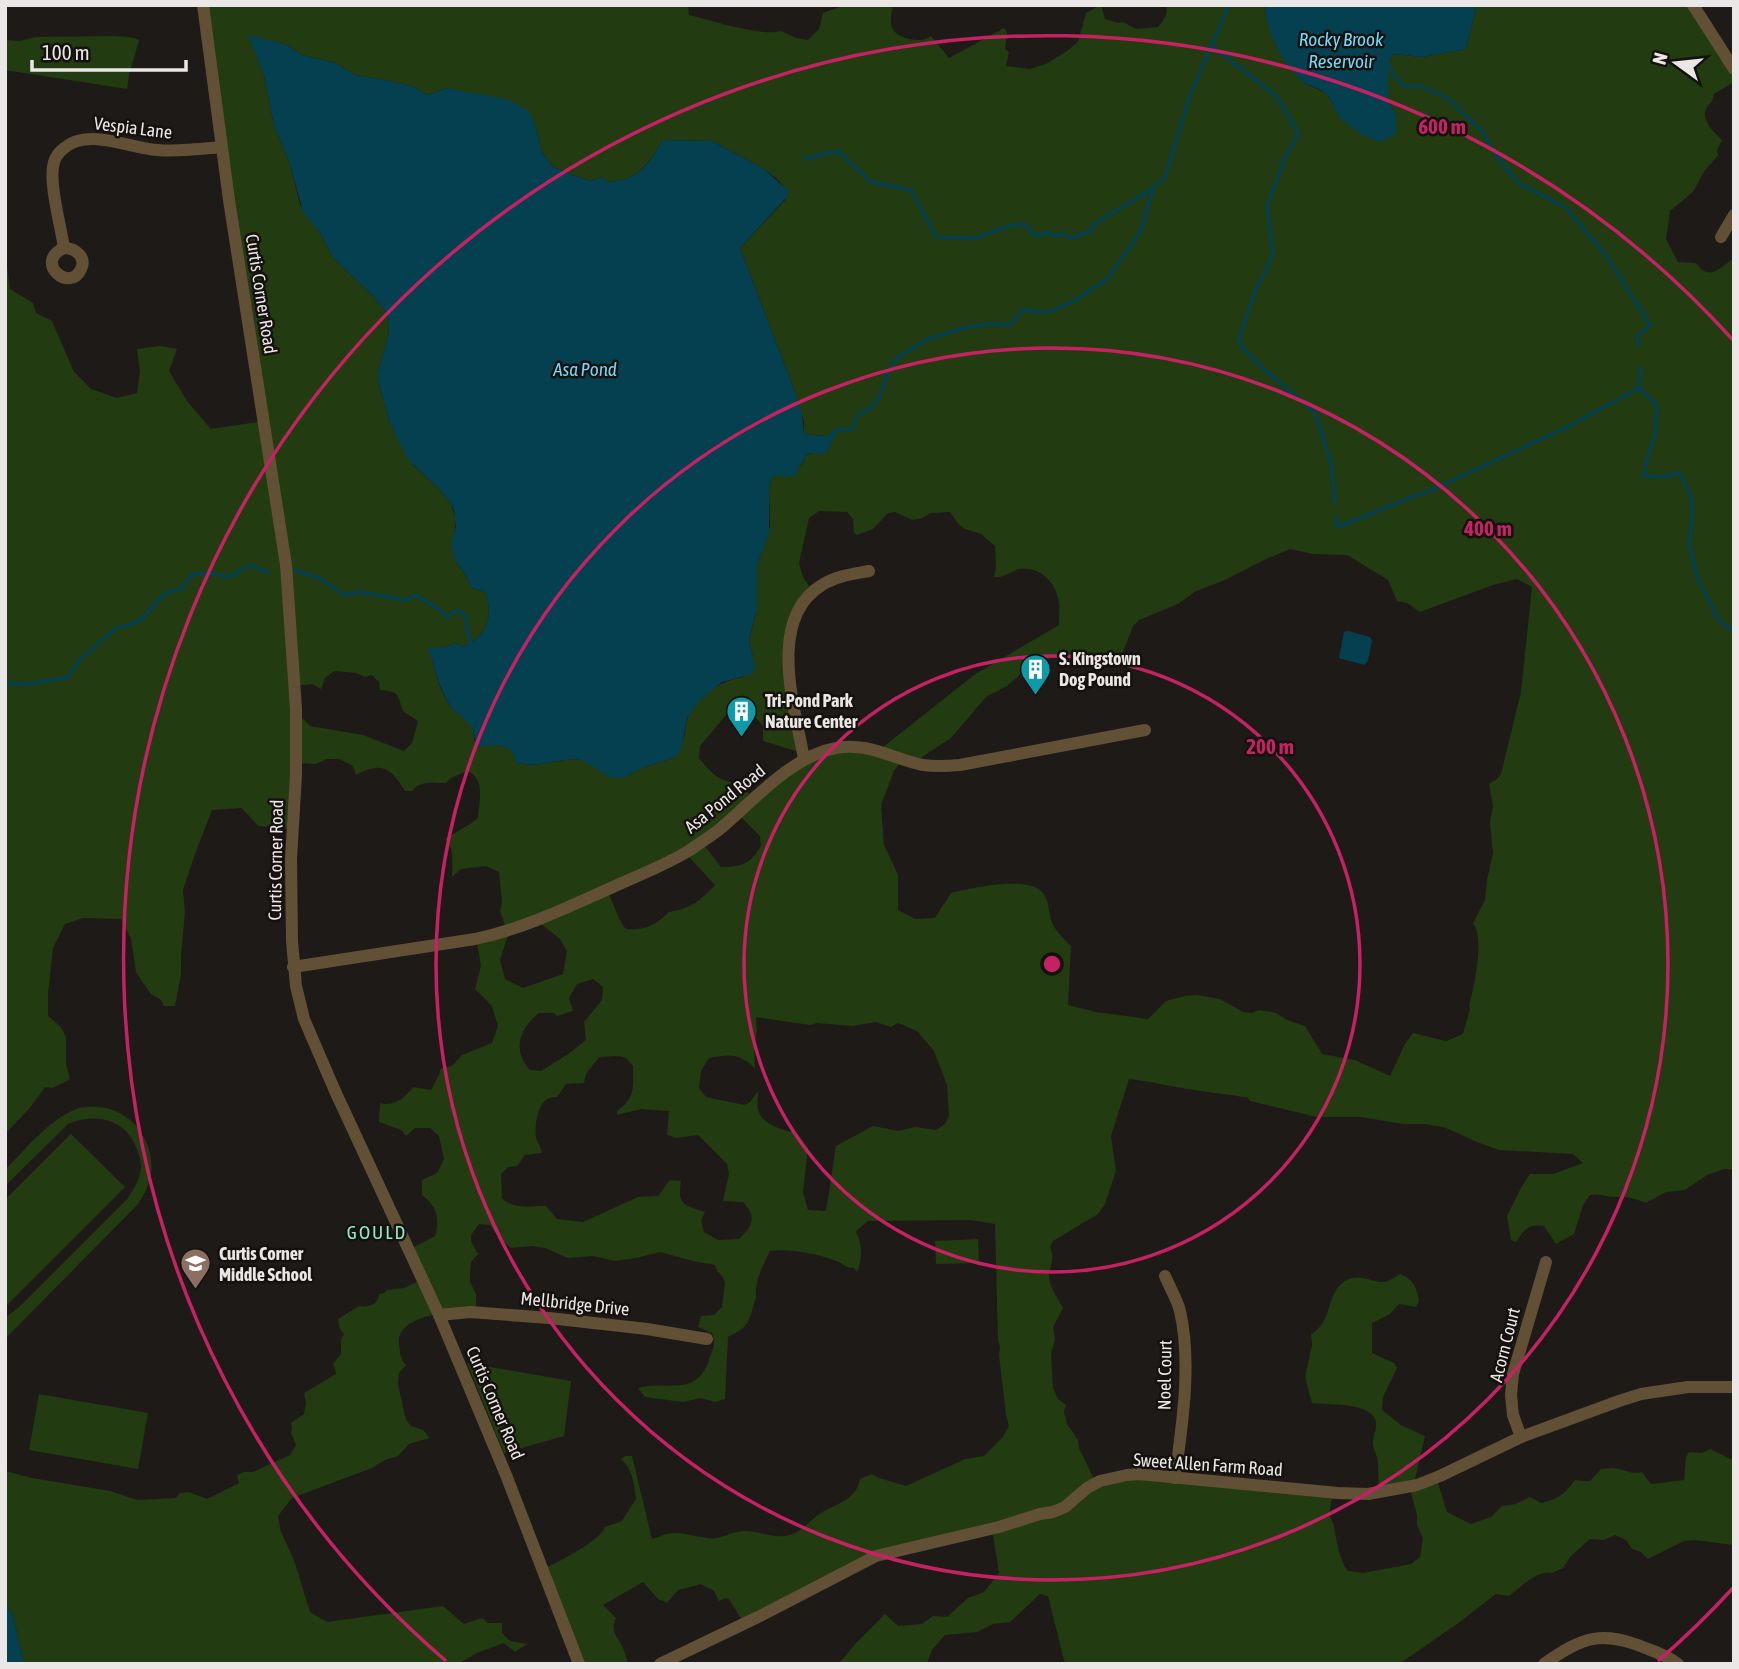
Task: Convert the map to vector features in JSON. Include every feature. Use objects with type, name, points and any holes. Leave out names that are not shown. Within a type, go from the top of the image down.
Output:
[{"type":"street","name":"Curtis Corner Road","points":[[203,5],[222,148],[286,565],[296,709],[296,775],[291,859],[293,968],[304,1019],[439,1315],[506,1475],[579,1664]]},
{"type":"street","points":[[1693,5],[1734,69]]},
{"type":"street","name":"Vespia Lane","points":[[64,248],[53,171],[54,161],[68,145],[78,139],[92,139],[155,150],[222,148]]},
{"type":"street","points":[[1721,236],[1734,215]]},
{"type":"street","points":[[804,759],[787,664],[789,635],[794,620],[810,594],[821,585],[850,574],[869,571]]},
{"type":"street","name":"Asa Pond Road","points":[[293,968],[475,939],[503,933],[546,916],[686,852],[719,830],[804,759],[836,748],[854,746],[937,766],[1145,730]]},
{"type":"street","name":"Acorn Court","points":[[1521,1437],[1513,1415],[1513,1374],[1546,1262]]},
{"type":"street","name":"Noel Court","points":[[1165,1276],[1179,1309],[1185,1340],[1185,1370],[1175,1478]]},
{"type":"street","name":"Mellbridge Drive","points":[[439,1315],[470,1312],[549,1318],[707,1339]]},
{"type":"street","name":"Sweet Allen Farm Road","points":[[660,1664],[876,1556],[1060,1510],[1087,1488],[1106,1479],[1139,1474],[1368,1494],[1417,1485],[1521,1437],[1641,1394],[1688,1387],[1734,1387]]},
{"type":"street","points":[[1544,1664],[1574,1644],[1590,1639],[1620,1639],[1671,1658],[1678,1664]]},
{"type":"green space","points":[[202,5],[688,5],[689,15],[750,30],[781,31],[808,40],[819,29],[823,13],[845,5],[893,5],[891,22],[895,32],[916,40],[931,36],[949,58],[1004,28],[1007,32],[1005,49],[1009,52],[1006,66],[1030,69],[1046,64],[1078,42],[1086,13],[1101,5],[1105,19],[1123,22],[1136,29],[1158,27],[1166,14],[1165,5],[1264,5],[1276,46],[1304,83],[1326,93],[1341,118],[1396,115],[1388,100],[1388,63],[1394,54],[1422,57],[1466,49],[1477,5],[1693,5],[1734,72],[1734,82],[1714,94],[1705,113],[1710,126],[1722,140],[1717,150],[1718,156],[1705,170],[1693,192],[1670,211],[1666,239],[1678,262],[1696,263],[1705,272],[1715,271],[1734,258],[1734,1170],[1724,1169],[1707,1175],[1685,1190],[1666,1192],[1646,1203],[1627,1198],[1590,1195],[1583,1205],[1574,1234],[1556,1244],[1544,1226],[1534,1226],[1524,1231],[1516,1242],[1511,1240],[1507,1216],[1530,1174],[1553,1174],[1583,1163],[1573,1154],[1499,1150],[1446,1128],[1426,1124],[1403,1124],[1361,1117],[1317,1117],[1250,1101],[1248,1098],[1129,1079],[1111,1136],[1116,1171],[1105,1204],[1098,1214],[1053,1241],[1050,1247],[1052,1258],[1049,1280],[1063,1308],[1053,1327],[1053,1388],[1058,1399],[1066,1405],[1064,1412],[1067,1424],[1078,1440],[1079,1448],[1095,1481],[1119,1475],[1333,1493],[1330,1516],[1340,1556],[1348,1571],[1363,1573],[1411,1564],[1420,1557],[1423,1538],[1417,1525],[1410,1489],[1379,1490],[1378,1461],[1373,1443],[1375,1419],[1356,1407],[1312,1403],[1305,1377],[1312,1345],[1311,1334],[1323,1322],[1340,1285],[1357,1277],[1385,1282],[1400,1274],[1414,1284],[1419,1301],[1416,1307],[1399,1304],[1390,1314],[1372,1323],[1372,1353],[1394,1363],[1397,1368],[1383,1397],[1382,1410],[1401,1425],[1425,1436],[1414,1483],[1436,1477],[1447,1512],[1471,1524],[1491,1517],[1502,1506],[1516,1504],[1530,1497],[1541,1503],[1552,1500],[1565,1492],[1575,1480],[1590,1481],[1601,1469],[1642,1472],[1651,1484],[1684,1480],[1689,1452],[1702,1453],[1710,1449],[1734,1459],[1734,1545],[1684,1541],[1648,1559],[1641,1552],[1632,1549],[1626,1540],[1615,1535],[1604,1540],[1590,1539],[1571,1556],[1563,1568],[1540,1574],[1509,1596],[1496,1594],[1399,1664],[1065,1664],[1048,1596],[1040,1594],[1010,1622],[993,1624],[977,1632],[945,1635],[932,1650],[927,1663],[836,1664],[885,1614],[898,1626],[922,1624],[933,1616],[947,1617],[968,1598],[984,1592],[999,1573],[992,1529],[903,1548],[743,1622],[729,1599],[719,1601],[714,1591],[701,1584],[678,1590],[667,1603],[658,1599],[643,1582],[603,1605],[616,1618],[614,1630],[628,1664],[576,1664],[541,1570],[586,1546],[605,1527],[622,1521],[636,1499],[634,1483],[621,1459],[625,1456],[632,1456],[652,1539],[673,1533],[716,1538],[744,1531],[784,1536],[795,1533],[821,1513],[848,1499],[856,1490],[860,1479],[872,1474],[906,1486],[965,1459],[984,1456],[1002,1438],[1009,1426],[999,1355],[995,1224],[971,1220],[868,1221],[856,1231],[861,1252],[857,1272],[854,1268],[814,1254],[770,1251],[758,1280],[749,1320],[728,1337],[725,1399],[715,1402],[700,1398],[683,1402],[645,1397],[638,1388],[689,1383],[703,1372],[714,1341],[712,1333],[698,1327],[701,1316],[714,1315],[722,1307],[725,1282],[715,1265],[660,1252],[615,1261],[593,1256],[568,1258],[545,1248],[511,1248],[499,1238],[490,1225],[479,1224],[471,1235],[478,1254],[471,1262],[470,1275],[470,1282],[476,1294],[476,1309],[429,1316],[407,1326],[401,1333],[400,1352],[406,1365],[399,1373],[398,1384],[406,1420],[411,1426],[423,1430],[430,1438],[409,1444],[398,1456],[372,1468],[292,1498],[278,1516],[281,1532],[294,1560],[310,1612],[327,1622],[443,1606],[464,1624],[482,1618],[488,1623],[502,1623],[502,1633],[510,1641],[527,1644],[515,1652],[504,1643],[477,1653],[458,1664],[24,1664],[13,1616],[5,1602],[5,1471],[110,1491],[137,1500],[176,1498],[180,1493],[189,1492],[207,1499],[239,1483],[237,1475],[253,1472],[290,1455],[296,1445],[291,1433],[291,1423],[304,1414],[304,1393],[336,1374],[333,1364],[341,1354],[344,1334],[338,1319],[359,1306],[372,1304],[379,1294],[387,1290],[404,1288],[421,1280],[409,1250],[435,1236],[436,1213],[422,1195],[422,1180],[437,1173],[444,1159],[439,1136],[430,1128],[415,1128],[406,1136],[401,1130],[379,1122],[380,1103],[399,1101],[413,1087],[431,1090],[440,1069],[452,1066],[462,1055],[492,1043],[498,1026],[492,1006],[475,989],[481,966],[477,943],[508,934],[500,911],[502,902],[499,872],[486,866],[461,869],[452,877],[452,852],[445,839],[478,818],[480,791],[477,779],[467,771],[446,783],[423,784],[412,791],[405,791],[385,769],[373,768],[356,775],[353,766],[339,759],[326,759],[316,764],[295,763],[290,829],[258,826],[242,808],[212,810],[183,890],[185,912],[181,974],[175,1006],[164,1006],[161,1000],[150,993],[136,972],[131,939],[121,919],[83,918],[65,924],[53,948],[48,1016],[61,1027],[66,1037],[66,1064],[70,1079],[53,1088],[45,1087],[5,1134],[5,250],[10,289],[33,303],[36,313],[52,321],[74,372],[91,389],[117,398],[137,393],[140,371],[137,349],[160,346],[177,349],[169,371],[187,401],[211,429],[258,422]],"holes":[[[249,36],[285,44],[302,55],[336,63],[355,75],[414,87],[428,95],[447,88],[536,127],[541,151],[553,167],[589,181],[603,177],[606,182],[627,179],[647,164],[663,140],[712,141],[764,169],[785,188],[786,199],[740,248],[795,392],[804,422],[804,434],[827,436],[830,444],[827,451],[809,454],[797,470],[775,475],[770,482],[770,526],[757,565],[757,599],[749,640],[753,658],[743,677],[717,686],[696,704],[687,720],[683,740],[673,758],[644,767],[625,777],[582,760],[533,765],[517,763],[511,749],[474,741],[471,726],[449,704],[438,681],[429,649],[456,643],[463,647],[478,637],[488,618],[486,593],[471,587],[456,562],[456,519],[450,502],[413,465],[390,423],[378,381],[388,338],[387,313],[333,258],[320,233],[300,205],[290,164],[274,125],[264,75]],[[819,511],[847,512],[853,519],[854,533],[857,535],[873,529],[888,513],[895,512],[912,520],[931,513],[950,512],[959,525],[981,534],[995,546],[994,577],[1028,569],[1041,573],[1051,582],[1059,605],[1059,625],[974,675],[878,751],[834,749],[794,769],[755,800],[739,783],[726,781],[711,772],[699,758],[700,746],[726,715],[738,712],[756,718],[763,726],[763,741],[806,754],[790,646],[805,606],[814,594],[803,577],[799,563],[809,518]],[[1290,549],[1313,554],[1347,555],[1388,580],[1397,601],[1407,603],[1420,612],[1517,579],[1532,587],[1521,692],[1501,774],[1489,784],[1493,806],[1490,822],[1493,853],[1485,900],[1473,923],[1478,940],[1477,963],[1463,1034],[1446,1041],[1413,1033],[1390,1076],[1355,1060],[1322,1054],[1305,1026],[1276,1013],[1259,1010],[1252,1013],[1243,1012],[1220,999],[1197,995],[1166,1001],[1148,1019],[1068,1005],[1071,946],[1053,925],[1045,896],[1036,888],[999,884],[951,893],[935,918],[915,919],[898,910],[898,875],[884,845],[881,805],[894,771],[903,759],[916,761],[951,738],[986,697],[1007,686],[1029,667],[1057,656],[1088,656],[1118,662],[1133,626],[1139,620],[1178,604],[1196,591]],[[334,671],[356,673],[365,677],[372,675],[379,682],[380,690],[396,694],[403,711],[418,721],[412,743],[404,751],[363,735],[310,726],[295,710],[295,686],[312,684],[321,689],[325,678]],[[741,817],[760,836],[761,846],[749,861],[721,867],[704,845]],[[689,857],[715,885],[695,903],[669,912],[644,928],[626,929],[608,893]],[[540,923],[560,939],[567,951],[563,974],[523,988],[505,979],[500,960],[508,935]],[[593,979],[603,987],[602,1000],[584,1022],[586,1040],[541,1071],[530,1070],[521,1055],[520,1040],[523,1033],[539,1013],[554,1013],[557,1016],[573,1011],[569,998],[577,984]],[[756,1017],[810,1025],[817,1023],[852,1026],[876,1022],[891,1027],[898,1023],[917,1031],[934,1051],[947,1085],[949,1116],[945,1124],[936,1130],[915,1127],[898,1131],[873,1126],[836,1146],[826,1211],[808,1210],[803,1192],[808,1148],[797,1133],[773,1126],[763,1119],[758,1109],[758,1091],[750,1102],[744,1105],[706,1097],[699,1088],[701,1071],[709,1058],[734,1056],[755,1068]],[[599,1057],[626,1058],[633,1066],[632,1092],[628,1101],[617,1111],[617,1115],[641,1109],[669,1111],[667,1135],[677,1138],[698,1135],[727,1164],[729,1174],[723,1201],[743,1202],[750,1212],[750,1226],[744,1234],[739,1239],[718,1240],[704,1232],[701,1221],[705,1212],[692,1208],[681,1200],[681,1181],[670,1180],[658,1196],[638,1197],[583,1222],[557,1219],[546,1206],[517,1206],[502,1198],[501,1174],[508,1167],[517,1166],[525,1155],[542,1153],[536,1128],[543,1103],[549,1098],[557,1097],[566,1084],[584,1083],[586,1074]]]},
{"type":"green space","points":[[115,36],[139,40],[127,89],[5,70],[5,40]]},
{"type":"green space","points":[[82,1107],[110,1109],[120,1113],[137,1127],[151,1157],[149,1182],[138,1204],[5,1339],[5,1318],[128,1198],[139,1176],[141,1165],[131,1137],[108,1120],[88,1119],[68,1124],[5,1186],[5,1170],[31,1143],[50,1125]]},
{"type":"green space","points":[[71,1134],[125,1187],[5,1307],[5,1200]]},
{"type":"green space","points":[[978,1239],[979,1263],[936,1264],[935,1241]]},
{"type":"green space","points":[[467,1363],[571,1381],[564,1436],[504,1453]]},
{"type":"green space","points":[[39,1394],[148,1413],[138,1469],[29,1450]]},
{"type":"water","name":"Rocky Brook Reservoir","points":[[1265,5],[1477,5],[1466,49],[1422,57],[1394,54],[1388,63],[1388,100],[1396,115],[1396,134],[1379,142],[1350,126],[1325,93],[1303,82],[1289,67],[1272,36]]},
{"type":"water","name":"Asa Pond","points":[[248,35],[285,44],[302,55],[336,63],[355,75],[414,87],[428,95],[447,88],[506,99],[528,110],[536,127],[541,151],[553,167],[589,181],[604,177],[606,182],[617,181],[635,175],[647,164],[663,140],[712,141],[764,169],[790,190],[786,198],[740,248],[795,392],[802,414],[804,434],[827,436],[834,430],[836,434],[827,451],[806,456],[794,477],[775,475],[770,482],[769,534],[757,565],[757,607],[749,640],[755,667],[752,674],[722,682],[700,700],[687,718],[681,751],[673,758],[644,767],[625,777],[615,778],[582,760],[533,765],[517,763],[510,749],[498,745],[479,747],[469,724],[453,710],[447,700],[428,648],[446,647],[456,643],[463,647],[478,637],[488,618],[486,593],[471,587],[456,562],[451,544],[456,527],[450,502],[408,460],[390,423],[378,381],[388,337],[387,313],[333,258],[320,233],[303,212],[290,164],[274,125],[264,75]]},
{"type":"water","points":[[1344,632],[1370,637],[1372,641],[1368,661],[1364,665],[1339,658]]},
{"type":"water","points":[[5,1602],[13,1616],[24,1664],[5,1664]]},
{"type":"waterway","points":[[833,436],[838,429],[852,430],[857,416],[869,409],[880,396],[888,372],[898,357],[928,339],[963,328],[987,324],[1010,325],[1022,310],[1048,312],[1076,300],[1107,279],[1140,233],[1153,188],[1165,177],[1190,95],[1229,5]]},
{"type":"waterway","points":[[1212,46],[1276,96],[1298,132],[1267,206],[1273,255],[1255,291],[1238,343],[1315,413],[1331,463],[1335,502]]},
{"type":"waterway","points":[[1388,63],[1405,87],[1421,86],[1448,99],[1482,131],[1497,157],[1517,182],[1566,208],[1607,257],[1650,325],[1637,336],[1638,345]]},
{"type":"waterway","points":[[804,159],[838,151],[871,182],[911,190],[936,237],[975,238],[1009,226],[1024,224],[1035,236],[1048,232],[1053,236],[1063,234],[1070,238],[1091,231],[1093,225],[1153,188]]},
{"type":"waterway","points":[[1641,368],[1639,388],[1657,405],[1655,435],[1644,476],[1658,477],[1680,473],[1691,498],[1689,544],[1697,577],[1718,619],[1734,633]]},
{"type":"waterway","points":[[1336,516],[1337,527],[1438,487],[1565,428],[1639,388]]},
{"type":"waterway","points":[[5,683],[28,684],[68,677],[78,661],[115,629],[140,621],[165,593],[181,589],[193,574],[210,573],[229,577],[249,565],[268,572]]},
{"type":"waterway","points":[[295,570],[321,579],[344,595],[359,592],[407,600],[416,595],[439,609],[446,617],[458,610],[466,616],[470,644]]},
{"type":"place","name":"S. Kingstown Dog Pound","points":[[1036,696]]},
{"type":"place","name":"Tri-Pond Park Nature Center","points":[[742,738]]},
{"type":"place","name":"Curtis Corner Middle School","points":[[196,1291]]},
{"type":"district","name":"GOULD","points":[[377,1232]]}]
